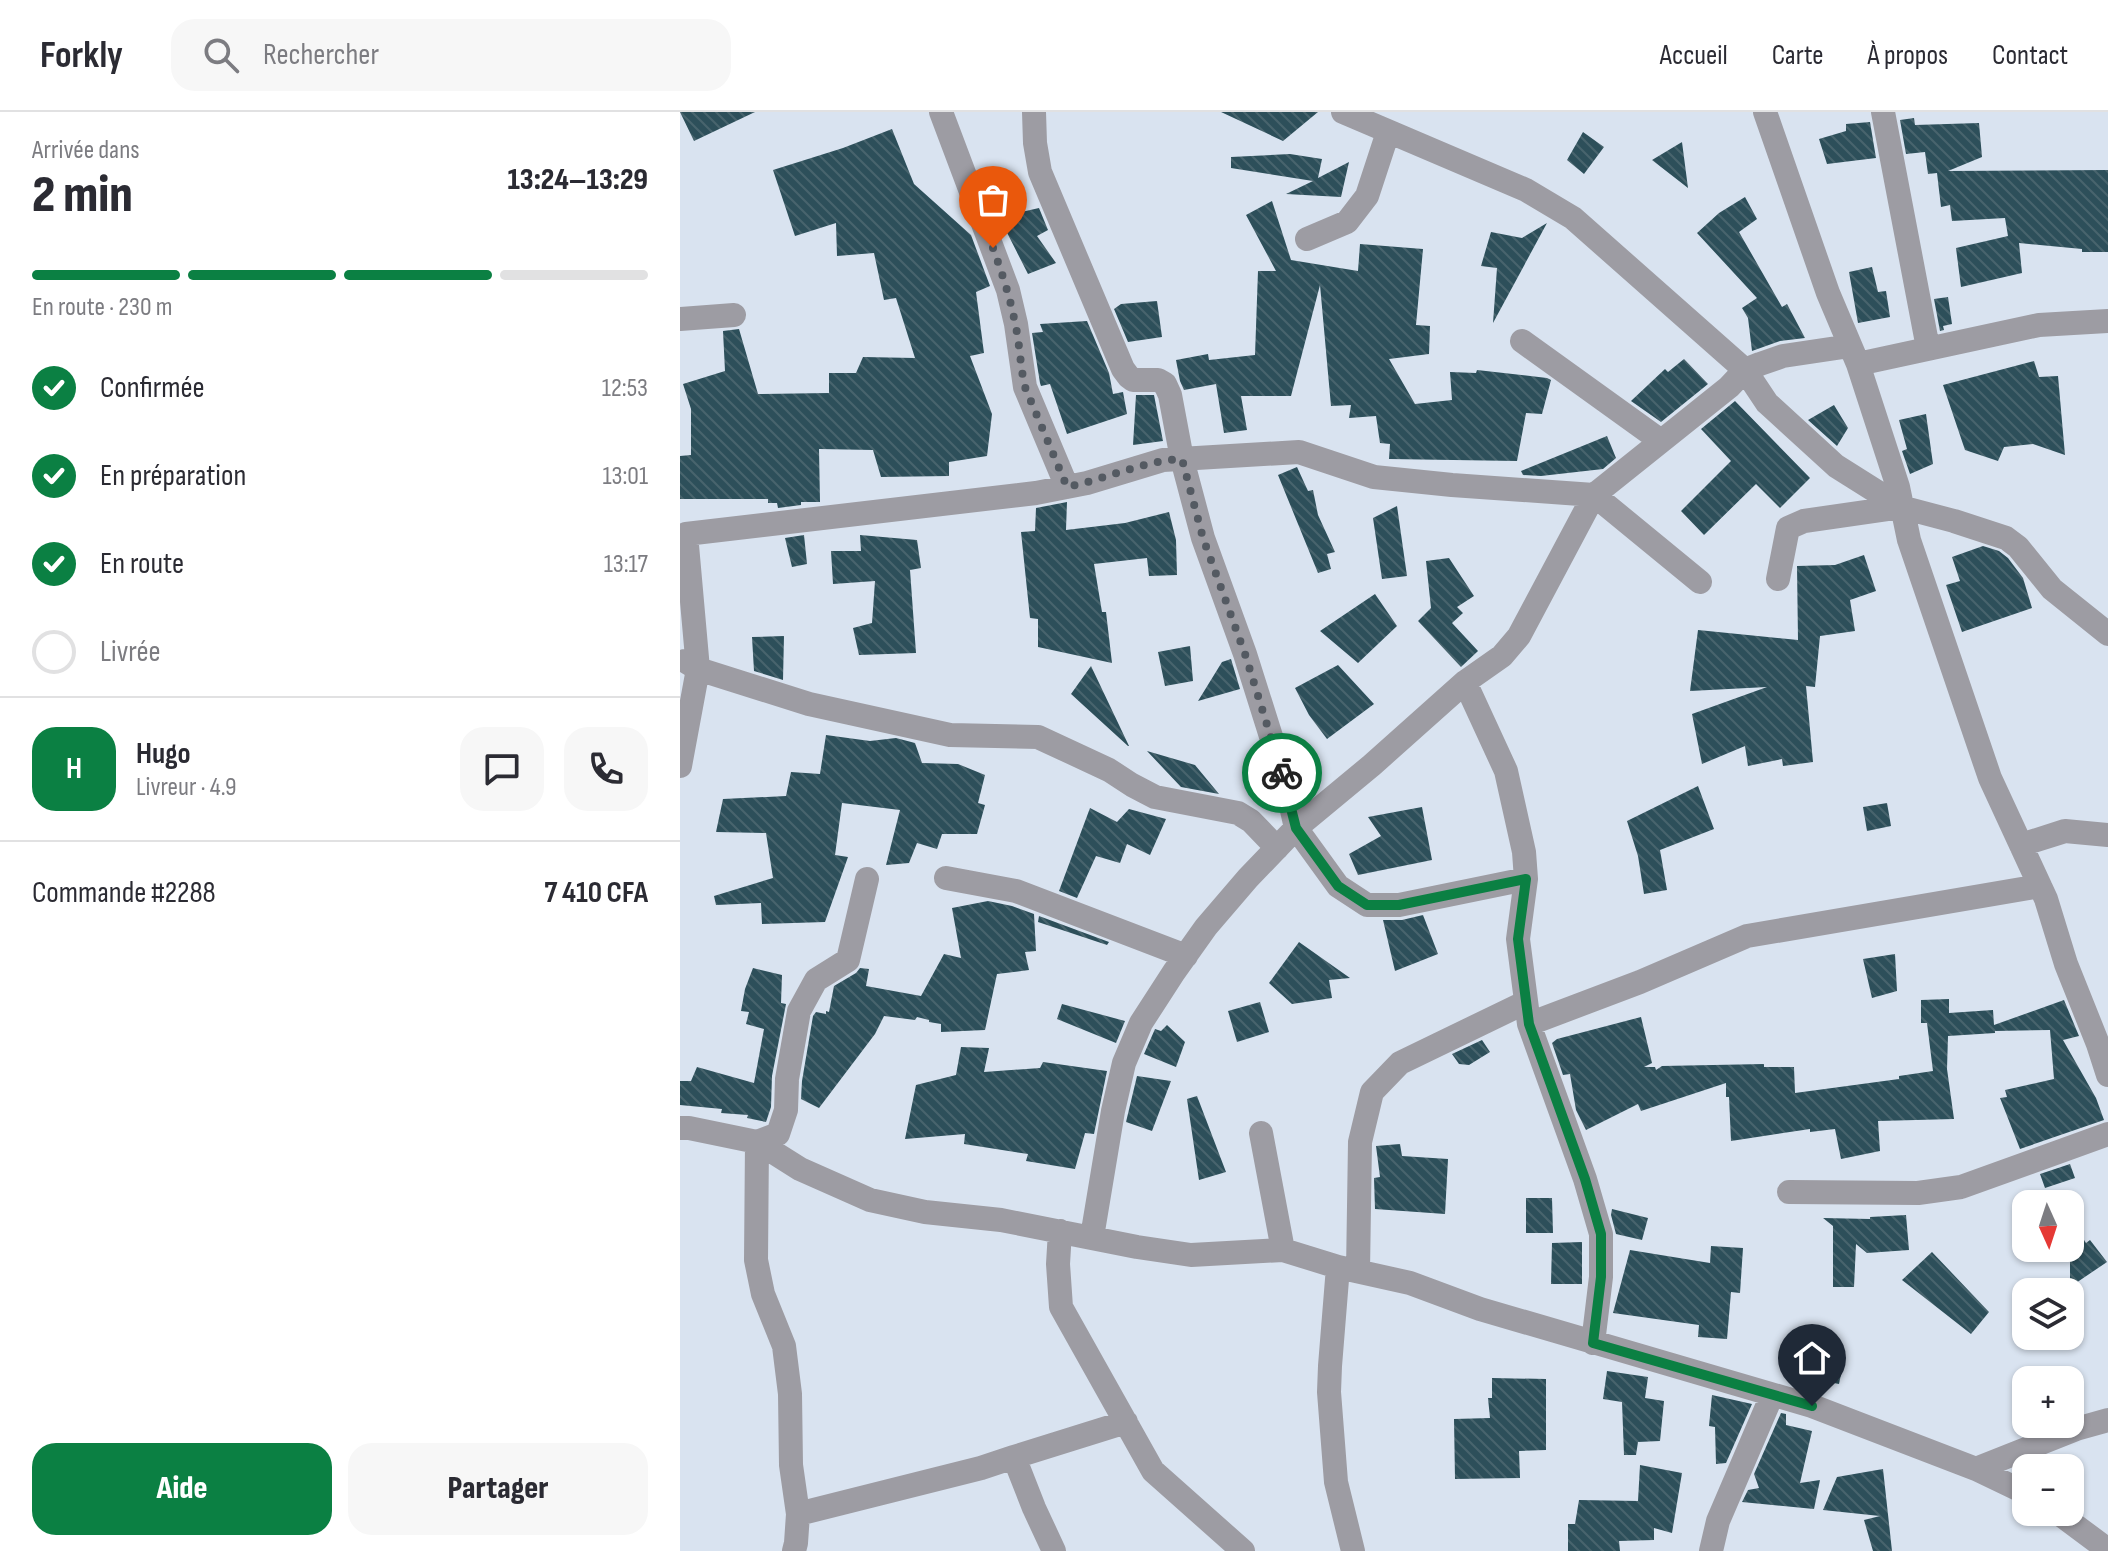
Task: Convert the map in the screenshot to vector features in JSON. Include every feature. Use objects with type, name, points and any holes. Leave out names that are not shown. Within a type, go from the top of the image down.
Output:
[{"type":"street","points":[[941,112],[1008,290],[1025,387],[1067,487]]},
{"type":"street","points":[[1034,112],[1040,172],[1123,369],[1133,380],[1158,380],[1165,384],[1170,395],[1182,459],[1203,538],[1245,654],[1286,784],[1296,828],[1338,886],[1367,905],[1399,905],[1526,879]]},
{"type":"street","points":[[1343,112],[1526,190],[1573,218],[1745,370],[1767,403],[1836,466],[1901,507],[2006,538],[2018,547],[2052,589],[2108,634]]},
{"type":"street","points":[[1765,112],[1828,293],[1854,355],[1898,487],[1909,540],[1990,778],[2046,899],[2066,964],[2107,1071]]},
{"type":"street","points":[[1883,112],[1928,348]]},
{"type":"street","points":[[1307,239],[1347,222],[1367,196],[1388,132]]},
{"type":"street","points":[[680,319],[734,315]]},
{"type":"street","points":[[1092,1237],[1124,1063],[1141,1023],[1186,956],[1214,917],[1296,828],[1465,682],[1502,656],[1519,636],[1594,495],[1729,387],[1745,370],[1783,356],[1854,355],[1928,348],[2039,325],[2108,321]]},
{"type":"street","points":[[1522,341],[1661,441]]},
{"type":"street","points":[[680,766],[689,663],[683,527],[1036,493],[1087,483],[1163,460],[1299,452],[1374,477],[1594,495],[1700,582]]},
{"type":"street","points":[[1778,579],[1788,528],[1804,521],[1901,507]]},
{"type":"street","points":[[689,663],[809,704],[950,735],[1038,737],[1109,770],[1155,797],[1238,813],[1251,821],[1277,848]]},
{"type":"street","points":[[1465,682],[1506,771],[1524,852],[1526,879],[1518,939],[1527,1013],[1601,1234],[1601,1277],[1593,1343]]},
{"type":"street","points":[[2021,845],[2065,831],[2108,835]]},
{"type":"street","points":[[946,878],[1016,891],[1186,956]]},
{"type":"street","points":[[757,1142],[778,1134],[786,1110],[787,1079],[799,1011],[816,980],[848,960],[867,879]]},
{"type":"street","points":[[1353,1551],[1336,1482],[1330,1366],[1348,1269],[1360,1142],[1372,1092],[1400,1063],[1527,1013],[1640,982],[1747,936],[2040,886]]},
{"type":"street","points":[[680,1128],[757,1142],[800,1169],[870,1200],[925,1212],[1001,1220],[1191,1255],[1283,1250],[1410,1283],[1480,1309],[1812,1406],[1976,1469],[2012,1486]]},
{"type":"street","points":[[1261,1133],[1283,1250]]},
{"type":"street","points":[[1789,1192],[1918,1193],[1961,1187],[2108,1134]]},
{"type":"street","points":[[757,1142],[756,1260],[763,1294],[784,1346],[790,1394],[791,1465],[798,1514],[797,1548]]},
{"type":"street","points":[[1060,1231],[1058,1264],[1061,1307],[1153,1471],[1243,1551]]},
{"type":"street","points":[[1711,1551],[1718,1521],[1772,1395]]},
{"type":"street","points":[[1976,1469],[2076,1429],[2108,1420]]},
{"type":"street","points":[[798,1514],[981,1468],[1126,1422]]},
{"type":"street","points":[[1014,1457],[1054,1551]]},
{"type":"street","points":[[2075,1526],[2107,1550]]},
{"type":"building","points":[[680,112],[755,112],[694,141]]},
{"type":"building","points":[[1221,112],[1318,112],[1283,141]]},
{"type":"building","points":[[1914,118],[1915,125],[1979,123],[1982,157],[1948,171],[2108,170],[2108,252],[2082,252],[2082,249],[2019,243],[2022,273],[1961,287],[1956,248],[2008,236],[2005,218],[1952,221],[1950,205],[1941,207],[1937,173],[1928,174],[1925,152],[1906,154],[1900,120]]},
{"type":"building","points":[[1870,122],[1876,158],[1827,164],[1819,139],[1846,131],[1846,124]]},
{"type":"building","points":[[892,129],[914,184],[971,235],[990,286],[976,292],[984,353],[970,356],[992,414],[987,456],[949,462],[949,476],[881,477],[873,450],[819,449],[820,502],[801,502],[801,505],[778,508],[777,503],[768,503],[768,499],[680,499],[680,456],[691,455],[691,409],[683,384],[725,371],[723,331],[739,329],[758,394],[829,393],[829,373],[856,373],[863,357],[915,358],[896,298],[884,300],[874,253],[837,256],[836,223],[795,236],[773,170]]},
{"type":"building","points":[[1583,132],[1604,147],[1584,174],[1567,160]]},
{"type":"building","points":[[1682,142],[1688,188],[1652,160]]},
{"type":"building","points":[[1290,154],[1322,159],[1318,178],[1349,162],[1341,197],[1286,194],[1313,181],[1231,168],[1231,157]]},
{"type":"building","points":[[1745,197],[1757,219],[1739,232],[1782,307],[1787,304],[1805,338],[1780,341],[1752,351],[1748,318],[1742,308],[1757,298],[1697,233],[1719,213]]},
{"type":"building","points":[[1272,201],[1291,260],[1358,271],[1360,244],[1423,249],[1416,325],[1430,326],[1429,354],[1389,359],[1415,404],[1452,400],[1450,372],[1476,373],[1477,370],[1551,380],[1542,414],[1526,413],[1517,461],[1389,459],[1390,444],[1380,443],[1376,416],[1349,418],[1351,405],[1331,406],[1320,285],[1291,396],[1241,396],[1247,430],[1224,433],[1216,384],[1184,390],[1176,360],[1208,354],[1209,360],[1255,355],[1258,271],[1276,271],[1246,215]]},
{"type":"building","points":[[1039,208],[1048,230],[1037,236],[1056,263],[1028,274],[999,217]]},
{"type":"building","points":[[1547,223],[1493,323],[1497,268],[1481,266],[1491,232],[1522,238]]},
{"type":"building","points":[[1872,267],[1878,292],[1886,291],[1890,317],[1858,323],[1849,272]]},
{"type":"building","points":[[1948,297],[1952,324],[1943,326],[1944,330],[1940,331],[1934,299]]},
{"type":"building","points":[[1157,301],[1162,337],[1128,342],[1114,309],[1121,304]]},
{"type":"building","points":[[1087,321],[1109,373],[1113,394],[1123,392],[1127,414],[1067,434],[1050,384],[1041,386],[1032,333],[1043,332],[1040,324]]},
{"type":"building","points":[[1684,359],[1708,384],[1661,422],[1631,401],[1665,369],[1668,372]]},
{"type":"building","points":[[2034,361],[2039,377],[2058,376],[2065,455],[2033,444],[2004,447],[1998,461],[1965,450],[1943,385]]},
{"type":"building","points":[[1136,395],[1154,395],[1163,441],[1133,445]]},
{"type":"building","points":[[1735,401],[1810,478],[1780,508],[1756,484],[1704,535],[1681,511],[1731,461],[1701,429]]},
{"type":"building","points":[[1834,405],[1848,428],[1837,446],[1808,420]]},
{"type":"building","points":[[1926,414],[1933,464],[1910,474],[1902,451],[1907,449],[1899,420]]},
{"type":"building","points":[[1607,436],[1616,458],[1603,469],[1541,476],[1523,475],[1521,471]]},
{"type":"building","points":[[1297,467],[1308,491],[1313,490],[1318,515],[1335,552],[1327,554],[1331,569],[1318,573],[1278,475]]},
{"type":"building","points":[[1067,502],[1066,530],[1125,523],[1169,512],[1176,540],[1177,575],[1149,576],[1147,558],[1094,564],[1102,612],[1106,612],[1112,663],[1038,647],[1038,619],[1030,618],[1021,532],[1035,531],[1036,508]]},
{"type":"building","points":[[1397,506],[1407,576],[1382,579],[1373,518]]},
{"type":"building","points":[[804,535],[807,564],[792,567],[785,538]]},
{"type":"building","points":[[860,535],[917,540],[921,568],[910,570],[916,653],[859,655],[853,628],[872,623],[875,581],[833,584],[831,551],[861,551]]},
{"type":"building","points":[[1983,546],[1999,551],[2008,558],[2023,578],[2032,608],[1962,632],[1946,585],[1960,581],[1952,557]]},
{"type":"building","points":[[1864,555],[1876,591],[1850,600],[1855,631],[1820,636],[1815,687],[1806,686],[1813,762],[1783,766],[1782,759],[1748,766],[1745,746],[1702,764],[1692,714],[1767,687],[1690,691],[1698,630],[1798,640],[1797,566],[1835,565]]},
{"type":"building","points":[[1449,558],[1474,596],[1457,607],[1463,613],[1452,623],[1478,651],[1461,667],[1418,621],[1431,608],[1426,561]]},
{"type":"building","points":[[1375,594],[1397,626],[1358,663],[1320,631]]},
{"type":"building","points":[[784,636],[783,680],[754,671],[752,637]]},
{"type":"building","points":[[1190,646],[1193,681],[1165,686],[1158,652]]},
{"type":"building","points":[[1231,659],[1240,689],[1198,701],[1222,662]]},
{"type":"building","points":[[1338,665],[1374,704],[1327,739],[1309,715],[1295,688]]},
{"type":"building","points":[[1091,666],[1129,746],[1071,694]]},
{"type":"building","points":[[826,735],[870,741],[896,738],[915,743],[922,763],[958,764],[985,775],[978,803],[985,805],[977,834],[942,834],[937,849],[917,843],[909,863],[886,865],[900,810],[842,803],[835,855],[848,857],[825,922],[762,924],[761,903],[716,905],[714,896],[773,878],[766,833],[716,832],[723,799],[786,796],[791,772],[820,774]]},
{"type":"building","points":[[1147,751],[1195,765],[1219,794],[1181,787]]},
{"type":"building","points":[[1698,786],[1714,829],[1660,850],[1667,890],[1644,894],[1638,856],[1627,821]]},
{"type":"building","points":[[1887,803],[1891,826],[1867,831],[1863,807]]},
{"type":"building","points":[[1422,807],[1432,860],[1358,875],[1349,854],[1381,836],[1368,817]]},
{"type":"building","points":[[1090,808],[1117,822],[1129,809],[1166,819],[1150,855],[1127,844],[1120,863],[1096,856],[1077,898],[1059,891]]},
{"type":"building","points":[[988,901],[1034,914],[1036,951],[1025,952],[1029,970],[997,974],[985,1030],[941,1032],[941,1024],[929,1020],[884,1016],[875,1034],[819,1108],[801,1099],[813,1016],[816,1012],[829,1012],[834,986],[860,968],[869,969],[866,986],[921,996],[944,954],[961,958],[952,908]]},
{"type":"building","points":[[1423,915],[1438,954],[1395,971],[1383,920]]},
{"type":"building","points":[[1039,916],[1109,942],[1107,945],[1038,922]]},
{"type":"building","points":[[1299,942],[1350,978],[1329,980],[1332,998],[1292,1004],[1269,983]]},
{"type":"building","points":[[1895,954],[1897,991],[1872,998],[1863,959]]},
{"type":"building","points":[[753,968],[782,975],[781,1003],[786,1004],[772,1076],[771,1107],[766,1122],[747,1118],[748,1115],[721,1113],[722,1109],[680,1105],[680,1081],[691,1081],[697,1067],[754,1083],[764,1029],[746,1024],[749,1012],[741,1011]]},
{"type":"building","points":[[1949,999],[1949,1013],[1993,1010],[1994,1025],[2064,1000],[2079,1036],[2063,1040],[2096,1098],[2104,1120],[2020,1149],[2000,1098],[2007,1097],[2005,1090],[2054,1079],[2050,1030],[1948,1036],[1947,1069],[1954,1119],[1878,1121],[1880,1151],[1841,1159],[1835,1129],[1810,1132],[1810,1129],[1731,1141],[1726,1083],[1641,1111],[1638,1104],[1586,1130],[1576,1110],[1570,1074],[1563,1075],[1552,1043],[1557,1039],[1641,1017],[1652,1063],[1644,1067],[1655,1067],[1656,1070],[1662,1066],[1764,1064],[1764,1067],[1794,1067],[1795,1093],[1899,1079],[1899,1076],[1933,1071],[1927,1023],[1921,1023],[1921,1000]]},
{"type":"building","points":[[1260,1002],[1269,1032],[1237,1042],[1228,1011]]},
{"type":"building","points":[[1062,1004],[1125,1021],[1116,1043],[1057,1019]]},
{"type":"building","points":[[1167,1025],[1185,1042],[1176,1067],[1144,1054],[1155,1029],[1161,1031]]},
{"type":"building","points":[[1482,1040],[1490,1052],[1469,1065],[1459,1064],[1452,1054]]},
{"type":"building","points":[[961,1047],[989,1048],[984,1072],[1040,1068],[1043,1062],[1107,1071],[1094,1134],[1085,1133],[1075,1169],[1026,1161],[1028,1154],[964,1144],[965,1134],[905,1139],[916,1085],[956,1075]]},
{"type":"building","points":[[1137,1076],[1171,1081],[1152,1131],[1126,1122]]},
{"type":"building","points":[[1197,1096],[1226,1172],[1199,1180],[1187,1099]]},
{"type":"building","points":[[1400,1144],[1402,1156],[1448,1159],[1445,1214],[1375,1209],[1374,1178],[1380,1177],[1376,1146]]},
{"type":"building","points":[[2070,1164],[2075,1178],[2045,1188],[2040,1174]]},
{"type":"building","points":[[1526,1198],[1552,1198],[1553,1233],[1526,1233]]},
{"type":"building","points":[[1612,1209],[1648,1218],[1642,1240],[1616,1234]]},
{"type":"building","points":[[1906,1215],[1909,1250],[1867,1253],[1856,1244],[1854,1287],[1833,1287],[1833,1226],[1823,1218],[1870,1219]]},
{"type":"building","points":[[2084,1240],[2086,1243],[2090,1240],[2107,1262],[2083,1278],[2070,1278],[2070,1262],[2084,1262]]},
{"type":"building","points":[[1582,1242],[1582,1284],[1551,1284],[1552,1243]]},
{"type":"building","points":[[1711,1246],[1743,1248],[1740,1293],[1731,1292],[1727,1339],[1698,1337],[1699,1325],[1613,1313],[1630,1250],[1710,1263]]},
{"type":"building","points":[[1932,1252],[1989,1312],[1971,1334],[1902,1280]]},
{"type":"building","points":[[1820,1350],[1845,1355],[1839,1384],[1814,1379]]},
{"type":"building","points":[[1607,1371],[1648,1377],[1645,1398],[1664,1401],[1660,1441],[1638,1442],[1636,1455],[1624,1455],[1622,1402],[1603,1399]]},
{"type":"building","points":[[1492,1378],[1546,1379],[1546,1450],[1519,1451],[1520,1478],[1455,1479],[1454,1419],[1490,1418],[1488,1398],[1492,1398]]},
{"type":"building","points":[[1712,1395],[1752,1404],[1726,1463],[1716,1464],[1715,1427],[1709,1426]]},
{"type":"building","points":[[1781,1413],[1786,1414],[1786,1425],[1812,1431],[1800,1483],[1820,1480],[1814,1509],[1742,1502],[1748,1490],[1759,1488],[1754,1474]]},
{"type":"building","points":[[1640,1465],[1682,1473],[1672,1533],[1654,1528],[1654,1540],[1619,1541],[1620,1551],[1568,1551],[1568,1524],[1575,1524],[1579,1500],[1638,1501]]},
{"type":"building","points":[[1883,1469],[1892,1551],[1873,1551],[1864,1520],[1880,1516],[1823,1510],[1837,1477]]},
{"type":"way so far","points":[[993,248],[1016,324],[1025,387],[1067,487],[1163,460],[1182,459],[1203,538],[1245,654],[1282,773]]},
{"type":"route","points":[[1282,773],[1296,828],[1338,886],[1367,905],[1399,905],[1526,879],[1518,939],[1529,1024],[1585,1179],[1601,1234],[1601,1277],[1593,1343],[1812,1406]]}]
